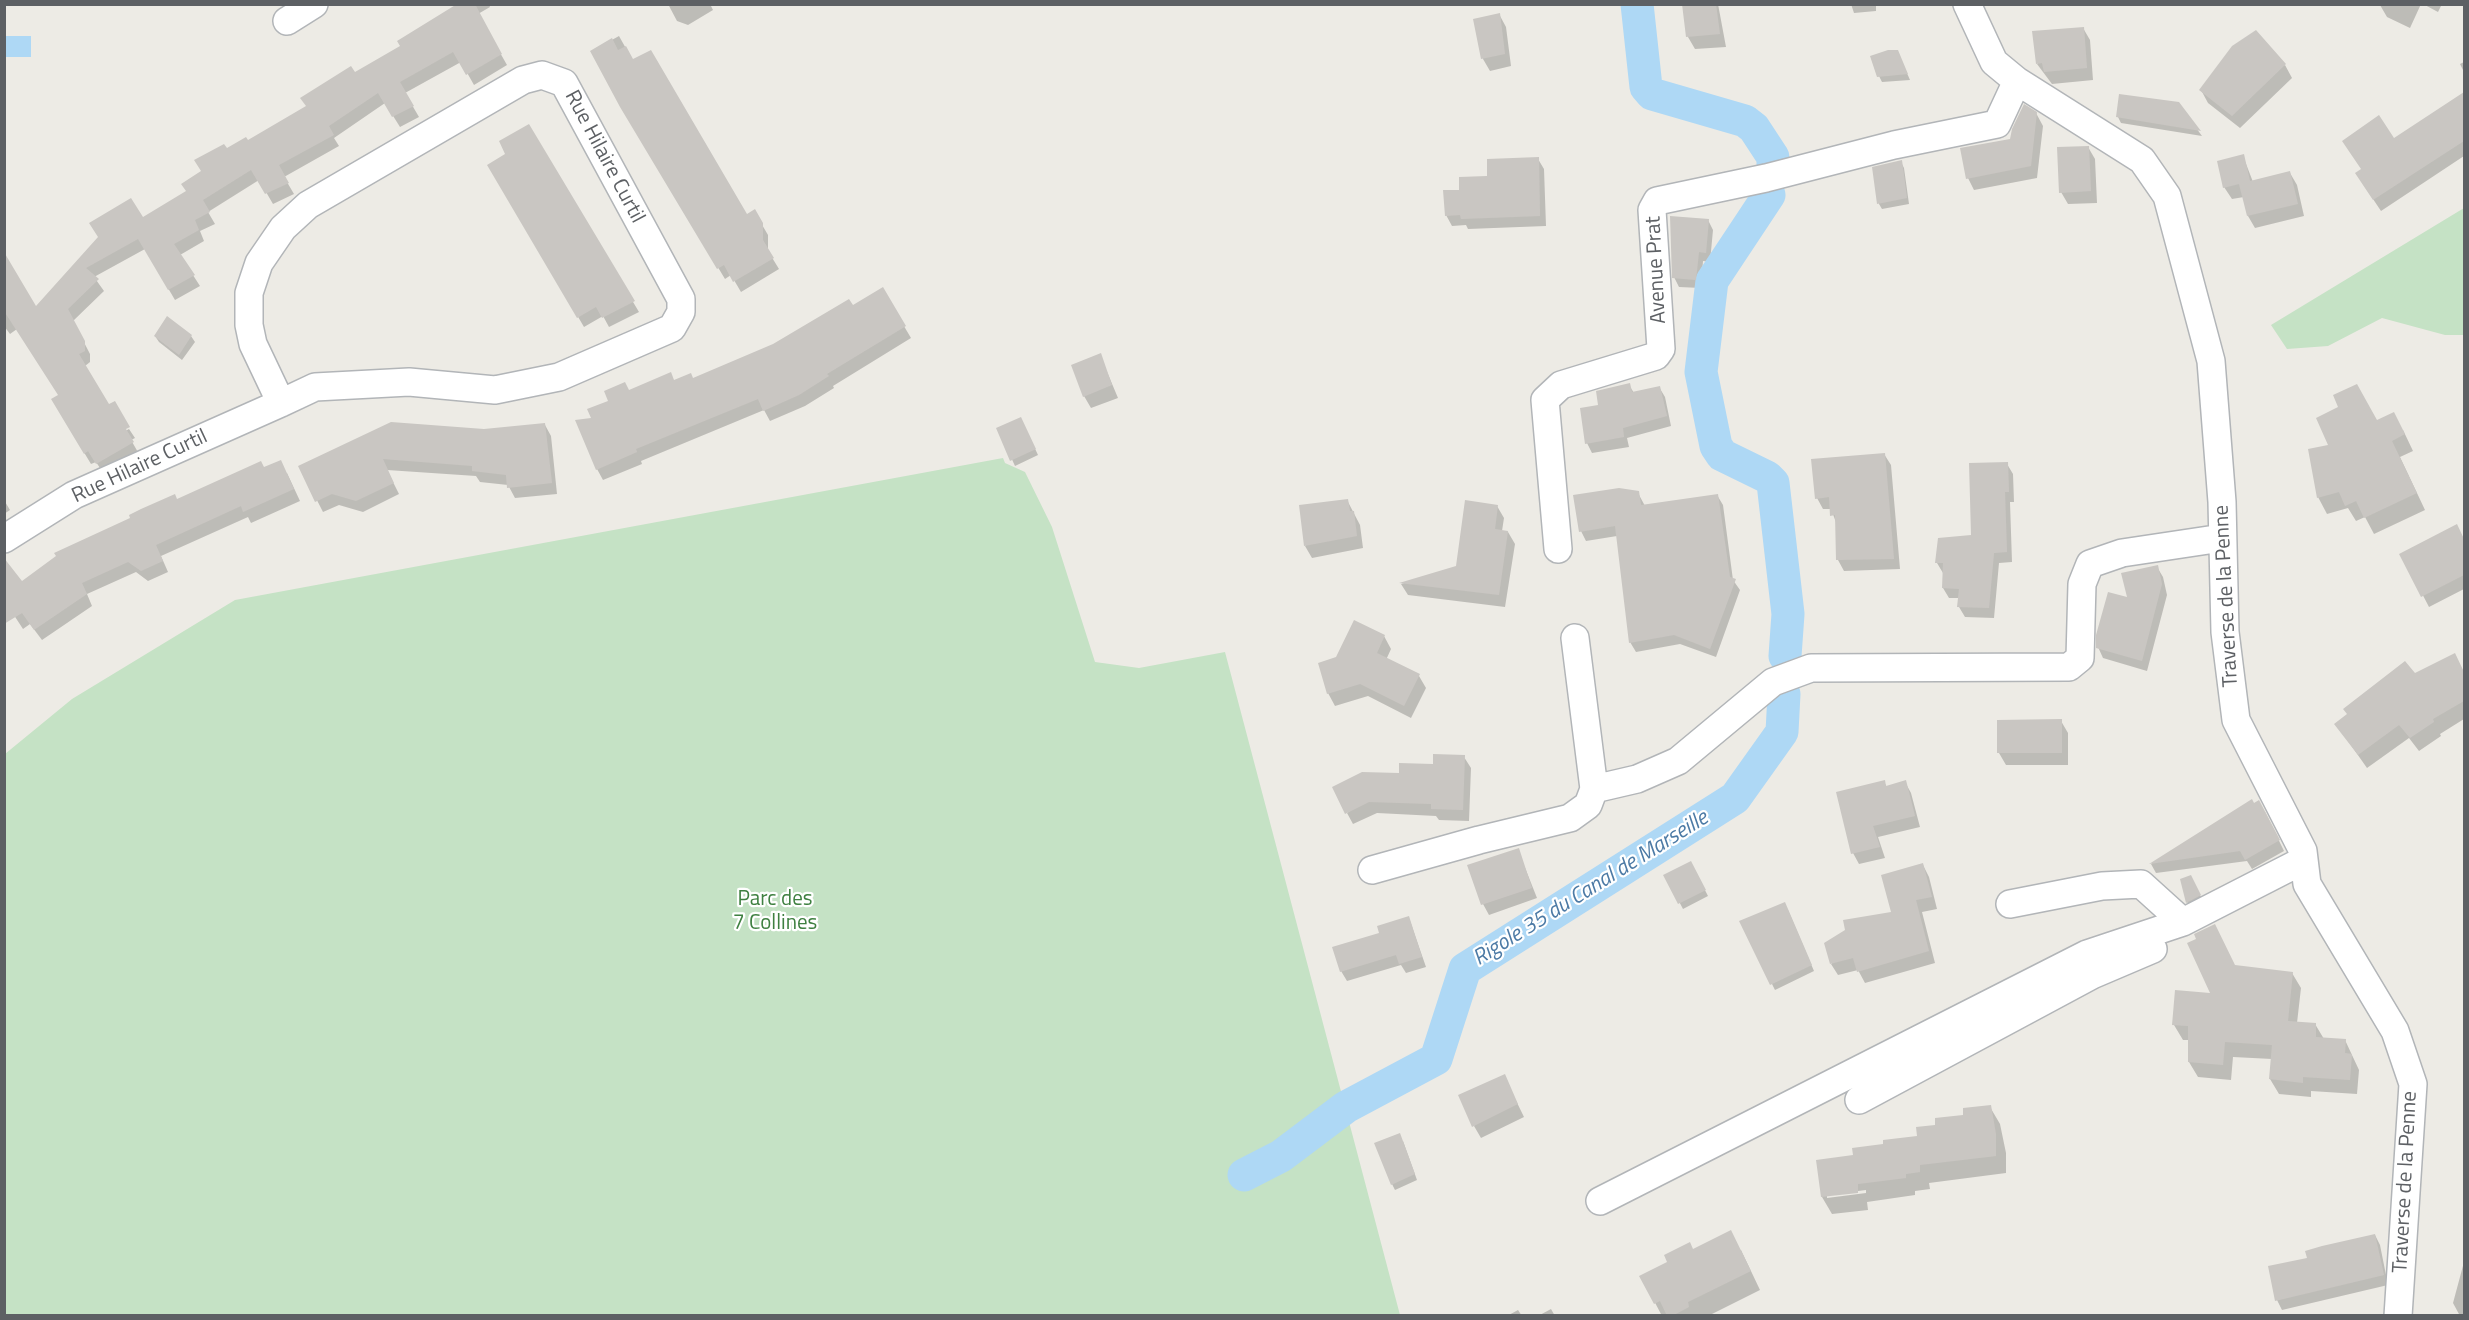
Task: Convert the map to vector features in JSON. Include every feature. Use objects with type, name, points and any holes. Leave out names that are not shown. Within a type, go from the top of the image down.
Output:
[{"type":"street","points":[[287,21],[314,4]]},
{"type":"street","name":"Traverse de la Penne","points":[[1968,4],[1994,62],[2018,81],[2142,160],[2167,196],[2211,361],[2222,538],[2225,632],[2236,720],[2303,851],[2307,884],[2395,1031],[2413,1084],[2398,1316]]},
{"type":"street","name":"Rue Hilaire Curtil","points":[[4,539],[75,495],[281,403],[315,387],[409,382],[495,390],[559,377],[672,328],[681,312],[681,299],[564,83],[542,75],[523,80],[308,205],[283,228],[259,263],[249,293],[249,325],[253,344],[281,403]]},
{"type":"street","name":"Avenue Prat","points":[[1558,549],[1545,400],[1561,385],[1656,356],[1661,349],[1652,210],[1657,201],[1766,178],[1894,145],[1997,124],[2018,81]]},
{"type":"street","points":[[1594,789],[1637,779],[1678,761],[1773,682],[1811,668],[2069,667],[2080,658],[2082,584],[2090,564],[2122,553],[2222,538]]},
{"type":"street","points":[[1372,870],[1479,840],[1570,818],[1588,805],[1594,789],[1575,638]]},
{"type":"street","points":[[1600,1200],[2087,954],[2183,922],[2304,860]]},
{"type":"street","points":[[2010,904],[2103,886],[2141,884],[2183,922]]},
{"type":"street","points":[[1859,1100],[2092,975],[2156,948],[2183,922]]},
{"type":"green space","points":[[2464,208],[2464,335],[2445,335],[2382,318],[2328,346],[2287,349],[2271,325]]},
{"type":"green space","name":"Parc des 7 Collines","points":[[1003,458],[1005,463],[1025,472],[1052,527],[1095,662],[1139,668],[1225,652],[1400,1315],[5,1315],[5,754],[72,699],[235,600]]},
{"type":"water","points":[[4,36],[31,36],[31,57],[5,57]]},
{"type":"building","points":[[457,4],[475,4],[502,54],[466,75],[453,52],[400,82],[414,106],[392,117],[378,93],[329,126],[334,135],[279,165],[289,183],[265,194],[251,170],[203,200],[210,212],[195,220],[199,230],[174,244],[195,275],[168,290],[138,239],[86,268],[99,279],[68,309],[85,341],[85,351],[79,354],[109,404],[115,401],[130,427],[126,429],[134,442],[96,464],[88,451],[84,454],[51,399],[58,395],[4,311],[4,252],[36,306],[98,237],[89,223],[131,198],[143,217],[186,191],[181,184],[201,171],[194,160],[224,144],[227,148],[246,137],[248,140],[306,106],[300,98],[351,66],[355,72],[400,46],[397,41]]},
{"type":"building","points":[[1682,4],[1716,4],[1720,34],[1686,37]]},
{"type":"building","points":[[1500,13],[1505,54],[1481,59],[1473,19]]},
{"type":"building","points":[[2084,27],[2087,68],[2044,72],[2042,63],[2036,64],[2032,31]]},
{"type":"building","points":[[2256,30],[2286,64],[2232,116],[2199,90],[2232,46]]},
{"type":"building","points":[[612,38],[618,50],[626,46],[633,59],[651,50],[747,214],[755,209],[763,223],[763,240],[774,258],[733,282],[724,265],[717,269],[620,107],[590,51]]},
{"type":"building","points":[[1888,50],[1898,50],[1908,74],[1877,77],[1870,56]]},
{"type":"building","points":[[2464,92],[2464,141],[2373,200],[2355,173],[2361,169],[2342,141],[2379,115],[2394,138]]},
{"type":"building","points":[[2119,94],[2179,102],[2201,131],[2116,117]]},
{"type":"building","points":[[2024,104],[2037,112],[2031,166],[1966,179],[1960,148],[2010,139],[2012,129]]},
{"type":"building","points":[[529,124],[635,301],[602,318],[596,307],[577,318],[487,165],[505,154],[499,141]]},
{"type":"building","points":[[2089,146],[2091,191],[2059,193],[2057,147]]},
{"type":"building","points":[[2244,154],[2250,181],[2290,171],[2298,204],[2247,216],[2239,184],[2223,188],[2217,161]]},
{"type":"building","points":[[1539,157],[1540,216],[1461,219],[1460,215],[1445,216],[1443,190],[1459,190],[1459,177],[1487,176],[1487,159]]},
{"type":"building","points":[[1902,160],[1907,198],[1877,204],[1872,167]]},
{"type":"building","points":[[1670,216],[1709,219],[1706,253],[1699,252],[1696,280],[1672,278]]},
{"type":"building","points":[[883,287],[906,326],[827,374],[829,376],[799,395],[763,411],[758,399],[636,449],[637,452],[596,470],[575,420],[591,418],[587,409],[608,401],[604,391],[625,382],[629,390],[671,372],[674,380],[691,373],[693,378],[773,344],[849,299],[853,305]]},
{"type":"building","points":[[167,316],[192,335],[179,355],[154,336]]},
{"type":"building","points":[[1101,353],[1112,385],[1083,397],[1071,365]]},
{"type":"building","points":[[1630,383],[1632,392],[1660,386],[1667,416],[1623,428],[1624,437],[1585,444],[1580,408],[1598,405],[1596,391]]},
{"type":"building","points":[[2357,384],[2377,420],[2394,412],[2405,434],[2392,441],[2417,493],[2364,518],[2356,501],[2345,506],[2339,492],[2317,498],[2308,449],[2328,445],[2316,418],[2338,407],[2333,395]]},
{"type":"building","points":[[1021,417],[1036,449],[1010,461],[996,428]]},
{"type":"building","points":[[391,422],[484,429],[545,423],[552,483],[507,488],[506,475],[472,471],[472,466],[383,459],[394,483],[356,501],[332,494],[315,502],[298,466]]},
{"type":"building","points":[[1885,453],[1894,559],[1836,560],[1835,515],[1830,516],[1829,497],[1815,499],[1811,459]]},
{"type":"building","points":[[281,460],[294,489],[243,512],[241,506],[156,545],[163,561],[141,571],[128,562],[82,583],[87,594],[34,630],[22,613],[4,624],[4,558],[22,581],[56,556],[54,553],[130,518],[129,515],[141,509],[175,494],[177,499],[261,461],[264,467]]},
{"type":"building","points":[[2008,462],[2009,492],[2005,492],[2007,552],[1994,553],[1989,608],[1957,607],[1959,589],[1942,588],[1943,563],[1935,563],[1938,538],[1971,535],[1969,463]]},
{"type":"building","points":[[1619,488],[1639,491],[1641,505],[1718,494],[1730,577],[1736,579],[1710,649],[1674,635],[1629,643],[1615,526],[1579,532],[1573,495]]},
{"type":"building","points":[[1348,499],[1350,511],[1354,511],[1357,536],[1304,546],[1299,505]]},
{"type":"building","points":[[1465,500],[1498,505],[1495,529],[1508,531],[1499,595],[1399,583],[1456,566]]},
{"type":"building","points":[[2457,524],[2464,539],[2464,575],[2421,597],[2399,554]]},
{"type":"building","points":[[2158,565],[2162,584],[2142,661],[2096,648],[2096,635],[2108,592],[2127,597],[2121,573]]},
{"type":"building","points":[[1354,620],[1385,635],[1377,653],[1420,674],[1404,706],[1360,684],[1327,694],[1318,663],[1336,657]]},
{"type":"building","points":[[2455,653],[2464,672],[2464,701],[2433,719],[2434,722],[2410,738],[2399,725],[2358,755],[2334,724],[2347,714],[2343,709],[2405,661],[2415,673]]},
{"type":"building","points":[[2062,719],[2062,753],[1997,753],[1997,720]]},
{"type":"building","points":[[1433,754],[1465,755],[1463,810],[1431,809],[1431,804],[1369,802],[1345,814],[1332,787],[1362,772],[1399,773],[1399,763],[1433,764]]},
{"type":"building","points":[[1885,780],[1886,786],[1906,780],[1915,816],[1873,826],[1880,847],[1851,854],[1836,792]]},
{"type":"building","points":[[2252,799],[2254,803],[2259,800],[2280,840],[2245,860],[2240,851],[2149,864]]},
{"type":"building","points":[[1519,848],[1532,888],[1481,905],[1467,865]]},
{"type":"building","points":[[1691,861],[1706,890],[1678,904],[1663,875]]},
{"type":"building","points":[[1923,863],[1932,897],[1916,900],[1929,951],[1857,972],[1853,958],[1830,964],[1824,943],[1845,930],[1843,920],[1891,912],[1881,875]]},
{"type":"building","points":[[2191,875],[2201,895],[2186,903],[2180,879]]},
{"type":"building","points":[[1785,902],[1812,965],[1770,985],[1739,921]]},
{"type":"building","points":[[1409,916],[1422,957],[1399,964],[1396,955],[1340,972],[1332,947],[1379,933],[1377,926]]},
{"type":"building","points":[[2215,924],[2235,965],[2293,972],[2288,1021],[2316,1023],[2316,1037],[2346,1039],[2345,1053],[2352,1054],[2350,1080],[2303,1077],[2303,1083],[2269,1079],[2272,1045],[2225,1042],[2223,1065],[2188,1062],[2188,1026],[2172,1025],[2175,990],[2210,993],[2187,943],[2196,939],[2194,934]]},
{"type":"building","points":[[1505,1074],[1518,1104],[1472,1127],[1458,1095]]},
{"type":"building","points":[[1991,1105],[1996,1134],[1996,1156],[1920,1165],[1920,1172],[1906,1174],[1906,1178],[1858,1184],[1858,1193],[1821,1197],[1816,1160],[1853,1155],[1852,1148],[1883,1144],[1883,1140],[1917,1136],[1916,1127],[1935,1125],[1935,1118],[1963,1115],[1963,1108]]},
{"type":"building","points":[[1400,1133],[1415,1174],[1391,1185],[1374,1143]]},
{"type":"building","points":[[1731,1230],[1751,1271],[1688,1302],[1689,1307],[1672,1316],[1667,1316],[1660,1301],[1654,1304],[1639,1276],[1667,1262],[1664,1255],[1690,1242],[1693,1249]]},
{"type":"building","points":[[2375,1234],[2384,1275],[2275,1301],[2268,1266],[2307,1258],[2305,1251]]},
{"type":"waterway","name":"Rigole 35 du Canal de Marseille","points":[[1637,4],[1646,87],[1652,94],[1745,121],[1754,128],[1773,157],[1773,164]]},
{"type":"waterway","name":"Rigole 35 du Canal de Marseille","points":[[1769,195],[1712,281],[1701,372],[1716,446],[1722,455],[1767,477],[1773,483],[1788,614],[1785,656]]},
{"type":"waterway","name":"Rigole 35 du Canal de Marseille","points":[[1244,1175],[1281,1156],[1346,1107],[1436,1059],[1465,969],[1735,798],[1782,732],[1784,694]]}]
